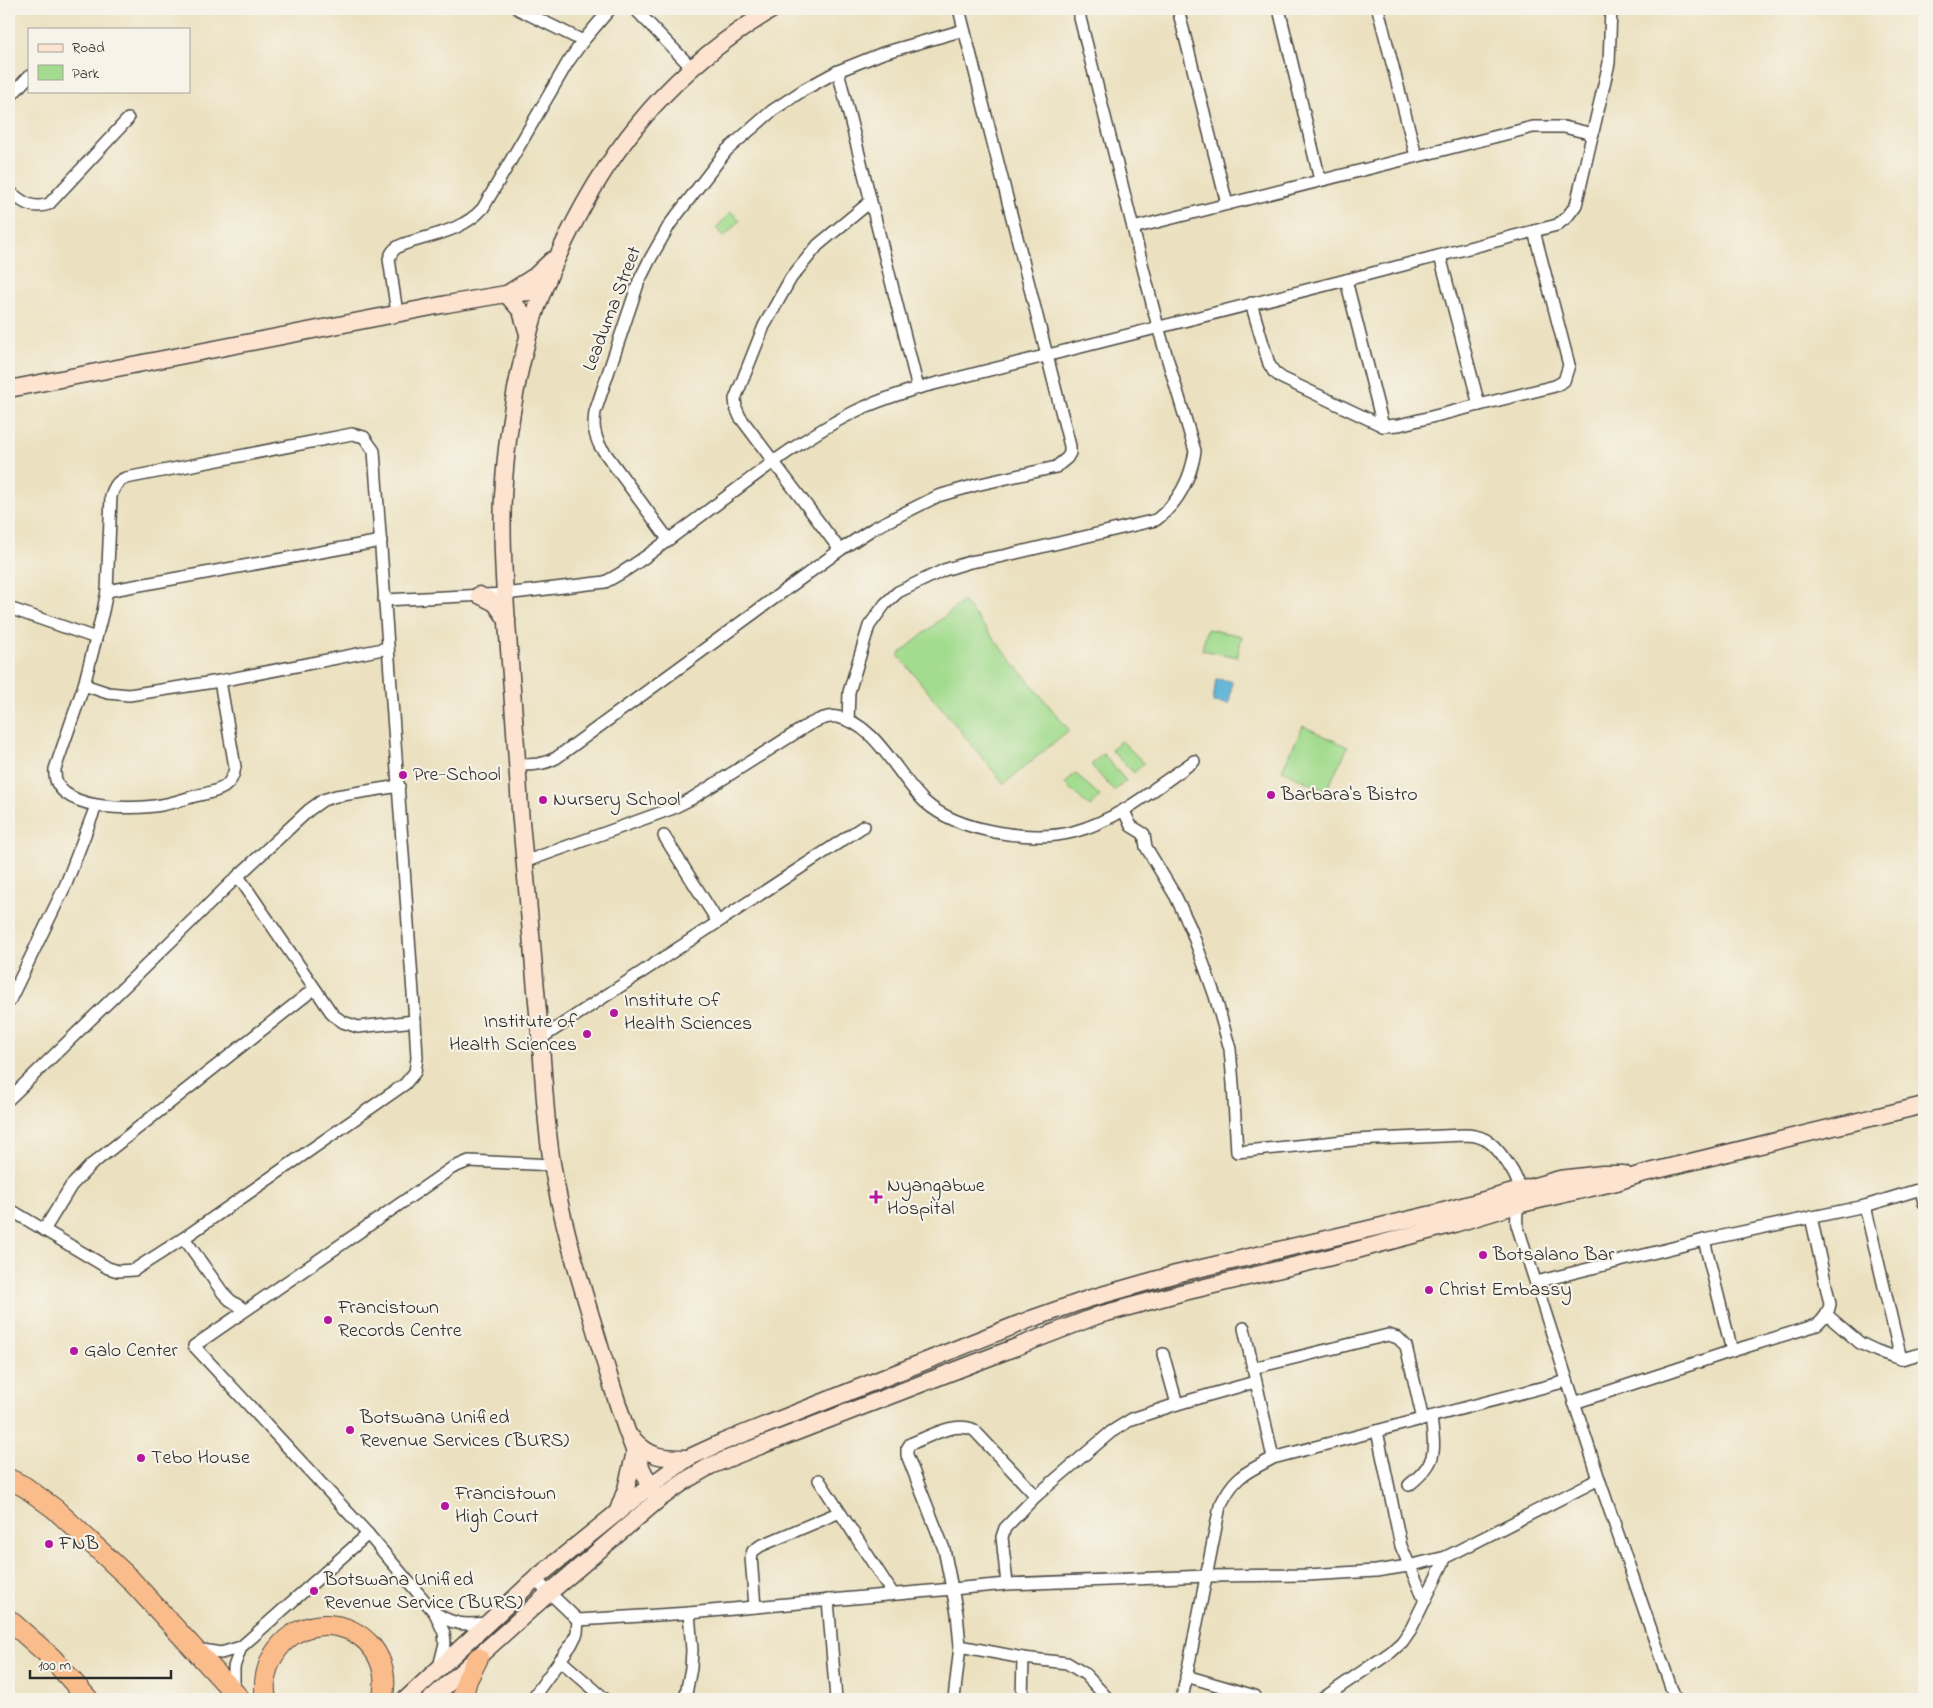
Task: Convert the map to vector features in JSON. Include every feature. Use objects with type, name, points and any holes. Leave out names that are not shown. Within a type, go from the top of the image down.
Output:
[{"type":"highway","points":[[9,1478],[55,1509],[128,1577],[237,1695]]},
{"type":"highway","points":[[9,1620],[52,1658],[83,1693]]},
{"type":"highway","points":[[266,1699],[266,1674],[274,1652],[285,1640],[295,1633],[311,1626],[324,1625],[352,1631],[366,1639],[376,1651],[383,1664],[385,1677],[382,1699]]},
{"type":"highway","points":[[462,1699],[467,1680],[478,1658]]},
{"type":"street","points":[[518,9],[583,41]]},
{"type":"street","points":[[397,313],[389,259],[391,254],[396,248],[404,244],[458,227],[476,216],[558,79],[583,41],[610,9]]},
{"type":"street","points":[[635,9],[692,68]]},
{"type":"street","points":[[654,1493],[628,1435],[615,1397],[574,1254],[552,1165],[524,862],[505,594],[503,500],[506,458],[510,419],[528,334],[543,291],[560,252],[594,186],[617,150],[659,99],[692,68],[734,35],[773,9]]},
{"type":"street","points":[[517,765],[538,765],[556,758],[840,550],[874,528],[938,496],[976,485],[1056,467],[1063,464],[1070,453],[1070,446],[1047,354],[958,9]]},
{"type":"street","points":[[848,721],[849,692],[869,626],[885,604],[898,592],[944,570],[970,562],[1156,520],[1174,503],[1189,475],[1195,451],[1158,327],[1080,18],[1080,9]]},
{"type":"street","points":[[1178,9],[1227,204]]},
{"type":"street","points":[[1279,9],[1320,180]]},
{"type":"street","points":[[1378,9],[1416,156]]},
{"type":"street","points":[[384,600],[505,594],[605,582],[775,462],[853,412],[878,401],[918,388],[1047,354],[1346,280],[1557,225],[1567,217],[1576,205],[1610,63],[1611,9]]},
{"type":"street","name":"Leaduma Street","points":[[668,539],[600,446],[595,436],[594,425],[601,395],[639,281],[670,224],[726,150],[773,110],[805,89],[838,71],[883,53],[964,30]]},
{"type":"street","points":[[838,71],[918,388]]},
{"type":"street","points":[[9,98],[28,77]]},
{"type":"street","points":[[9,191],[32,206],[40,207],[49,204],[128,119]]},
{"type":"street","points":[[1133,228],[1533,127],[1564,127],[1593,134]]},
{"type":"street","points":[[840,550],[740,417],[735,399],[764,326],[791,278],[818,245],[870,202]]},
{"type":"street","points":[[1251,303],[1269,364],[1274,372],[1282,378],[1383,426],[1399,425],[1555,386],[1564,381],[1569,365],[1534,231]]},
{"type":"street","points":[[506,294],[535,276],[560,252]]},
{"type":"street","points":[[1440,256],[1479,405]]},
{"type":"street","points":[[1346,280],[1383,426]]},
{"type":"street","points":[[9,389],[33,386],[397,313],[506,294],[543,291]]},
{"type":"street","points":[[506,294],[521,311],[528,334]]},
{"type":"street","points":[[9,398],[33,386]]},
{"type":"street","points":[[9,1209],[108,1268],[118,1271],[134,1270],[184,1238],[405,1084],[414,1072],[417,1058],[415,1021],[374,451],[364,437],[352,434],[120,480],[111,496],[107,590],[84,685],[55,769],[54,777],[58,786],[64,792],[96,806],[123,808],[162,805],[215,791],[230,781],[235,767],[220,681]]},
{"type":"street","points":[[107,590],[381,541]]},
{"type":"street","points":[[479,595],[495,603],[507,620]]},
{"type":"street","points":[[9,608],[96,638]]},
{"type":"street","points":[[84,685],[108,693],[129,695],[220,681],[388,648]]},
{"type":"street","points":[[524,862],[671,809],[822,718],[836,717],[859,726],[870,735],[914,791],[926,803],[939,812],[994,832],[1014,835],[1056,836],[1091,826],[1124,811],[1194,761],[1154,789]]},
{"type":"street","points":[[9,1098],[238,876],[309,810],[323,800],[336,796],[398,786]]},
{"type":"street","points":[[9,1002],[66,884],[96,806]]},
{"type":"street","points":[[1124,811],[1133,829],[1144,834],[1146,847],[1176,898],[1190,929],[1215,996],[1230,1049],[1236,1152],[1354,1140],[1476,1136],[1490,1142],[1516,1179],[1518,1198],[1515,1215],[1517,1226],[1599,1479],[1675,1699]]},
{"type":"street","points":[[540,1039],[864,826]]},
{"type":"street","points":[[664,836],[718,922]]},
{"type":"street","points":[[238,876],[333,1015],[344,1022],[358,1027],[415,1021]]},
{"type":"street","points":[[44,1230],[71,1186],[91,1165],[314,989]]},
{"type":"street","points":[[406,1699],[535,1579],[616,1516],[654,1493],[688,1479],[710,1466],[747,1451],[1099,1315],[1180,1293],[1336,1256],[1446,1226],[1518,1198],[1560,1179],[1602,1174],[1642,1174],[1924,1105]]},
{"type":"street","points":[[438,1670],[445,1643],[444,1633],[435,1613],[368,1534],[194,1346],[452,1168],[469,1161],[552,1165]]},
{"type":"street","points":[[1536,1282],[1704,1240],[1865,1206],[1922,1188],[1924,1203]]},
{"type":"street","points":[[431,1699],[549,1593],[688,1458],[838,1396],[1088,1298],[1176,1274],[1392,1224],[1518,1198]]},
{"type":"street","points":[[1865,1206],[1901,1359]]},
{"type":"street","points":[[1574,1403],[1816,1325],[1827,1315],[1830,1304],[1811,1217]]},
{"type":"street","points":[[184,1238],[223,1292],[230,1300],[245,1310]]},
{"type":"street","points":[[1704,1240],[1732,1351]]},
{"type":"street","points":[[1827,1315],[1860,1343],[1877,1351],[1901,1359],[1924,1353]]},
{"type":"street","points":[[1244,1328],[1274,1458]]},
{"type":"street","points":[[1253,1368],[1388,1335],[1398,1338],[1406,1346],[1427,1418],[1433,1458],[1428,1467],[1409,1486]]},
{"type":"street","points":[[1163,1354],[1177,1404]]},
{"type":"street","points":[[1007,1584],[1002,1537],[1005,1528],[1036,1496],[1121,1424],[1177,1404],[1256,1382]]},
{"type":"street","points":[[1182,1699],[1220,1506],[1228,1488],[1238,1477],[1274,1458],[1567,1382]]},
{"type":"street","points":[[954,1699],[960,1646],[957,1613],[944,1549],[907,1455],[907,1449],[910,1444],[957,1427],[966,1426],[974,1430],[1036,1496]]},
{"type":"street","points":[[1377,1431],[1401,1546],[1408,1566],[1425,1601]]},
{"type":"street","points":[[628,1435],[642,1449],[652,1455],[665,1458],[688,1458]]},
{"type":"street","points":[[616,1516],[626,1489],[635,1452]]},
{"type":"street","points":[[535,1579],[578,1620],[755,1607],[1007,1584],[1207,1576],[1317,1575],[1376,1571],[1446,1557],[1599,1479]]},
{"type":"street","points":[[819,1480],[893,1594]]},
{"type":"street","points":[[755,1607],[751,1557],[754,1551],[760,1546],[840,1512]]},
{"type":"street","points":[[194,1649],[221,1653],[242,1647],[368,1534]]},
{"type":"street","points":[[1322,1699],[1391,1652],[1402,1642],[1411,1629],[1446,1557]]},
{"type":"street","points":[[828,1600],[836,1699]]},
{"type":"street","points":[[685,1699],[691,1668],[692,1650],[689,1612]]},
{"type":"street","points":[[435,1613],[457,1624],[486,1623]]},
{"type":"street","points":[[532,1699],[577,1633],[578,1620]]},
{"type":"street","points":[[960,1646],[1023,1658],[1067,1663],[1075,1667],[1108,1699]]},
{"type":"street","points":[[237,1695],[234,1667],[242,1647]]},
{"type":"street","points":[[1022,1699],[1023,1658]]},
{"type":"street","points":[[560,1660],[605,1699]]},
{"type":"street","points":[[1186,1676],[1255,1696]]},
{"type":"green space","points":[[731,212],[740,220],[724,237],[716,228]]},
{"type":"green space","points":[[963,601],[1069,730],[1004,784],[898,655]]},
{"type":"green space","points":[[1207,629],[1242,636],[1237,657],[1202,650]]},
{"type":"green space","points":[[1303,726],[1348,747],[1326,791],[1282,770]]},
{"type":"green space","points":[[1121,740],[1144,763],[1134,773],[1111,750]]},
{"type":"green space","points":[[1103,754],[1126,781],[1114,791],[1091,765]]},
{"type":"green space","points":[[1075,773],[1100,796],[1090,807],[1065,784]]},
{"type":"water","points":[[1216,679],[1232,681],[1229,704],[1213,702]]},
{"type":"place","name":"Pre-School","points":[[403,775]]},
{"type":"place","name":"Barbara's Bistro","points":[[1271,795]]},
{"type":"place","name":"Nursery School","points":[[543,800]]},
{"type":"place","name":"Institute Of Health Sciences","points":[[614,1013]]},
{"type":"place","name":"Institute of Health Sciences","points":[[587,1034]]},
{"type":"place","name":"Nyangabwe Hospital","points":[[876,1197]]},
{"type":"place","name":"Botsalano Bar","points":[[1483,1255]]},
{"type":"place","name":"Christ Embassy","points":[[1429,1290]]},
{"type":"place","name":"Francistown Records Centre","points":[[328,1320]]},
{"type":"place","name":"Galo Center","points":[[74,1351]]},
{"type":"place","name":"Botswana Unified Revenue Services (BURS)","points":[[350,1430]]},
{"type":"place","name":"Tebo House","points":[[141,1458]]},
{"type":"place","name":"Francistown High Court","points":[[445,1506]]},
{"type":"place","name":"FNB","points":[[49,1544]]},
{"type":"place","name":"Botswana Unified Revenue Service (BURS)","points":[[314,1591]]}]
